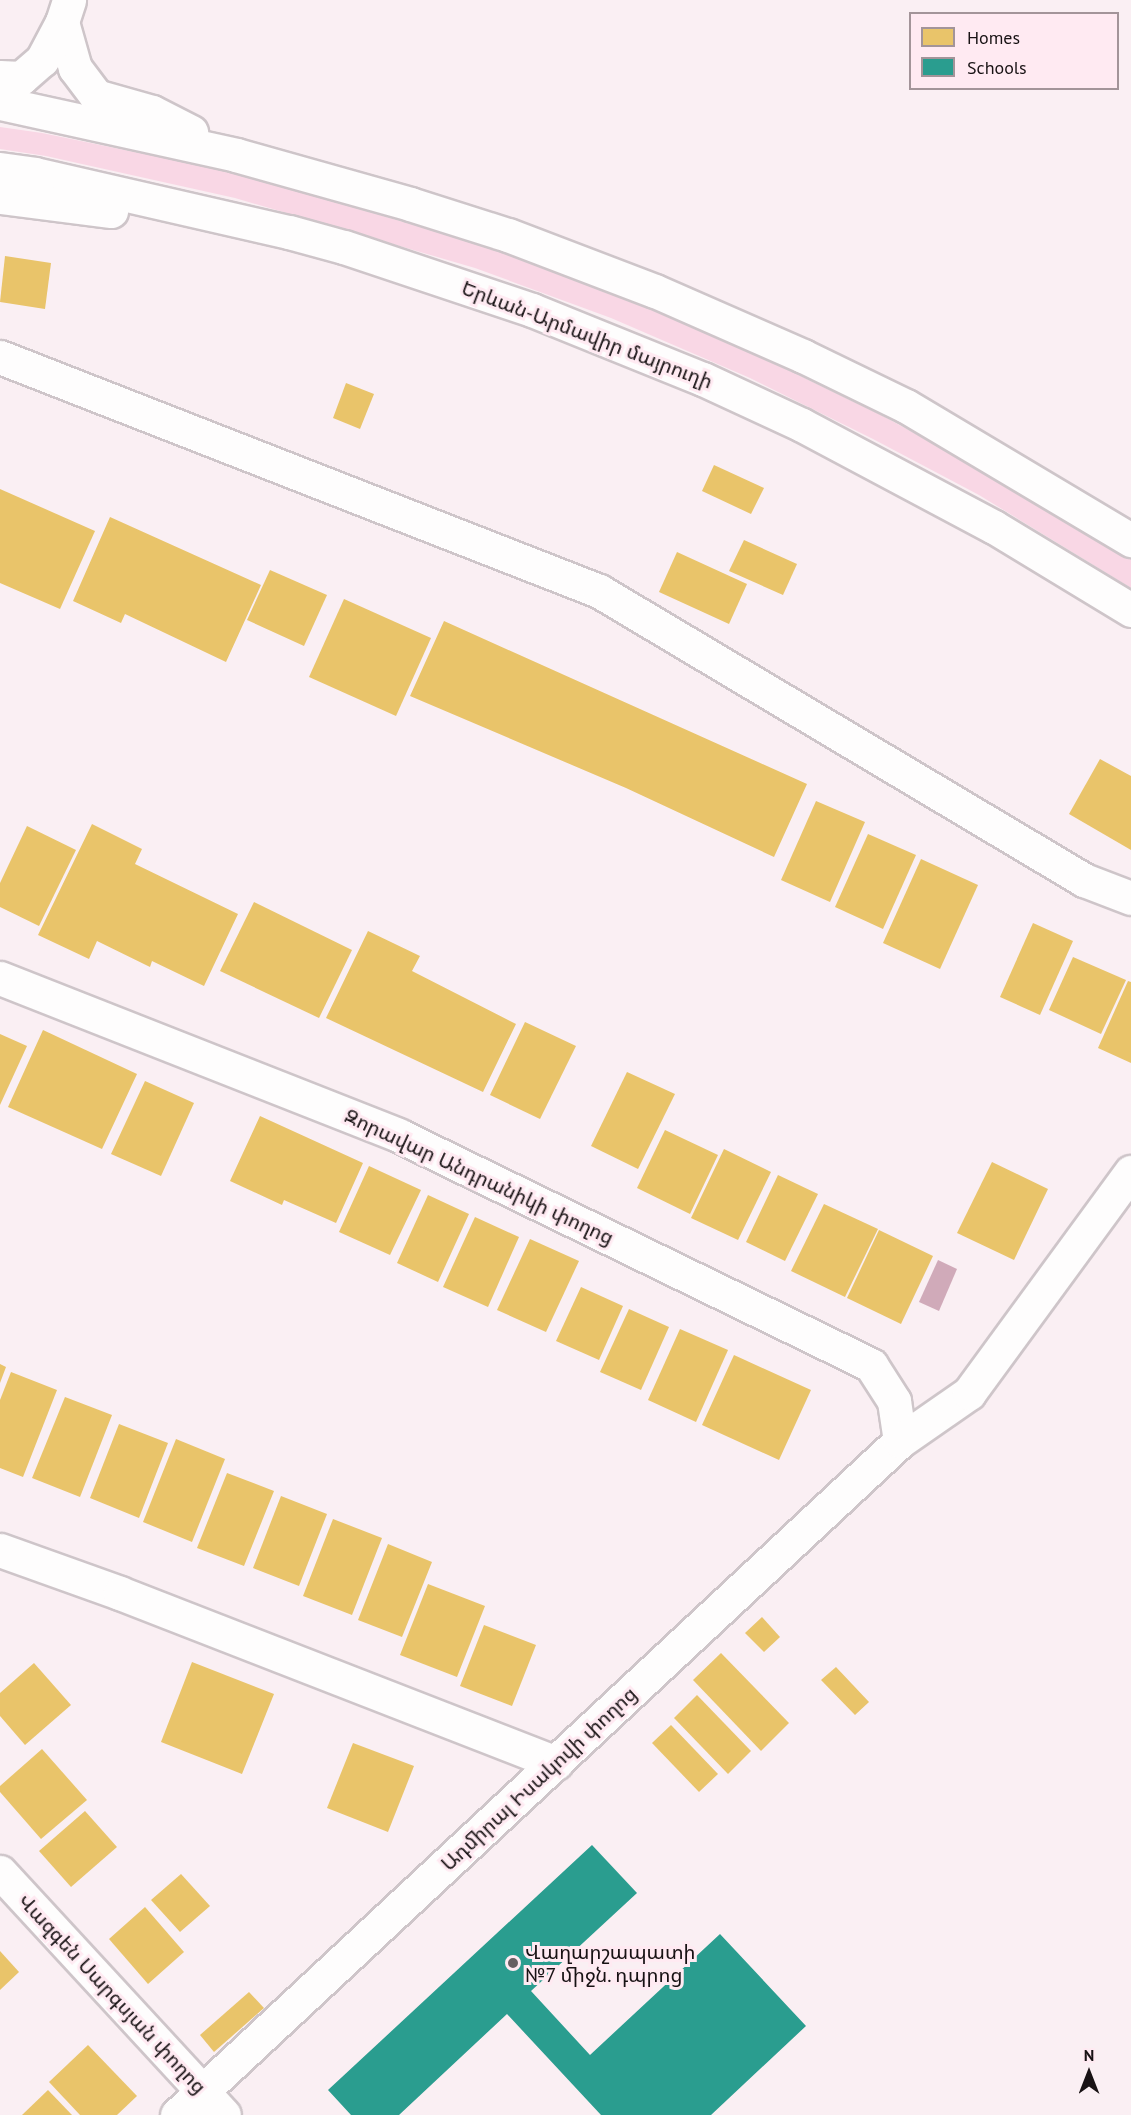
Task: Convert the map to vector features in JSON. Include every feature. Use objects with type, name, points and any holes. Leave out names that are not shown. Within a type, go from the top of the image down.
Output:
[{"type":"main road","points":[[0,77],[21,78],[42,60],[66,11]]},
{"type":"main road","points":[[66,11],[75,68],[96,96],[152,112],[236,155]]},
{"type":"main road","points":[[0,103],[236,155],[410,204],[508,235],[655,291],[803,356],[906,406],[1131,540]]},
{"type":"main road","name":"Երևան-Արմավիր մայրուղի","points":[[0,170],[35,174],[289,232],[385,260],[532,310],[712,384],[802,425],[994,527],[1131,610]]},
{"type":"main road","points":[[0,197],[289,232]]},
{"type":"main road","points":[[0,357],[599,591],[1084,880],[1131,898]]},
{"type":"main road","name":"Զորավար Անդրանիկի փողոց","points":[[0,978],[398,1135],[871,1365],[894,1401],[900,1441]]},
{"type":"main road","name":"Ադմիրալ Իսակովի փողոց","points":[[177,2115],[900,1441],[969,1393],[1131,1172]]},
{"type":"main road","points":[[0,1550],[120,1593],[556,1763]]},
{"type":"main road","name":"Վազգեն Սարգսյան փողոց","points":[[0,1872],[224,2115]]},
{"type":"shaded area","points":[[0,127],[42,133],[232,172],[483,245],[617,294],[755,354],[883,416],[989,474],[1131,559],[1131,588],[979,495],[873,439],[750,378],[611,318],[475,268],[235,198],[46,156],[0,149]]},
{"type":"shaded area","points":[[938,1260],[957,1269],[939,1311],[919,1302]]},
{"type":"building: Homes","points":[[5,256],[51,263],[45,309],[0,302]]},
{"type":"building: Homes","points":[[346,383],[374,394],[360,429],[333,418]]},
{"type":"building: Homes","points":[[714,465],[764,488],[751,514],[702,491]]},
{"type":"building: Homes","points":[[0,489],[95,531],[60,609],[0,583]]},
{"type":"building: Homes","points":[[110,517],[261,585],[226,662],[125,614],[121,623],[73,601]]},
{"type":"building: Homes","points":[[744,540],[797,564],[783,595],[729,571]]},
{"type":"building: Homes","points":[[677,552],[747,584],[729,624],[659,592]]},
{"type":"building: Homes","points":[[270,570],[327,595],[304,646],[247,620]]},
{"type":"building: Homes","points":[[344,599],[431,638],[396,716],[309,677]]},
{"type":"building: Homes","points":[[444,621],[807,784],[774,857],[626,788],[410,696]]},
{"type":"building: Homes","points":[[1100,759],[1131,776],[1131,850],[1069,814]]},
{"type":"building: Homes","points":[[816,801],[865,822],[830,902],[781,880]]},
{"type":"building: Homes","points":[[92,824],[142,849],[135,864],[238,914],[204,986],[152,961],[150,967],[97,941],[89,959],[38,935]]},
{"type":"building: Homes","points":[[27,826],[76,850],[39,926],[0,907],[0,883]]},
{"type":"building: Homes","points":[[868,834],[916,855],[883,929],[835,907]]},
{"type":"building: Homes","points":[[921,859],[978,885],[940,969],[883,943]]},
{"type":"building: Homes","points":[[254,902],[352,950],[319,1018],[220,971]]},
{"type":"building: Homes","points":[[1033,923],[1073,941],[1040,1015],[1000,997]]},
{"type":"building: Homes","points":[[368,931],[420,956],[412,971],[516,1024],[483,1092],[326,1018]]},
{"type":"building: Homes","points":[[1073,957],[1126,980],[1101,1034],[1049,1010]]},
{"type":"building: Homes","points":[[1128,981],[1131,982],[1131,1063],[1098,1048]]},
{"type":"building: Homes","points":[[525,1022],[576,1046],[540,1119],[490,1095]]},
{"type":"building: Homes","points":[[43,1030],[137,1074],[102,1149],[8,1107]]},
{"type":"building: Homes","points":[[0,1034],[27,1046],[0,1105]]},
{"type":"building: Homes","points":[[627,1072],[675,1094],[638,1169],[591,1146]]},
{"type":"building: Homes","points":[[145,1081],[194,1103],[161,1176],[111,1154]]},
{"type":"building: Homes","points":[[260,1116],[363,1163],[336,1223],[284,1200],[282,1205],[230,1181]]},
{"type":"building: Homes","points":[[665,1130],[718,1155],[690,1214],[637,1188]]},
{"type":"building: Homes","points":[[724,1149],[771,1172],[738,1240],[691,1218]]},
{"type":"building: Homes","points":[[992,1162],[1048,1189],[1014,1260],[957,1233]]},
{"type":"building: Homes","points":[[369,1166],[421,1190],[390,1255],[339,1232]]},
{"type":"building: Homes","points":[[778,1175],[818,1194],[785,1261],[746,1242]]},
{"type":"building: Homes","points":[[428,1195],[469,1214],[438,1282],[397,1263]]},
{"type":"building: Homes","points":[[824,1204],[878,1229],[845,1297],[791,1271]]},
{"type":"building: Homes","points":[[475,1217],[519,1237],[488,1307],[443,1287]]},
{"type":"building: Homes","points":[[879,1230],[933,1256],[901,1324],[847,1298]]},
{"type":"building: Homes","points":[[530,1239],[579,1261],[546,1332],[497,1310]]},
{"type":"building: Homes","points":[[581,1287],[623,1306],[599,1360],[556,1341]]},
{"type":"building: Homes","points":[[629,1309],[669,1327],[641,1390],[600,1372]]},
{"type":"building: Homes","points":[[680,1329],[728,1350],[696,1422],[648,1400]]},
{"type":"building: Homes","points":[[734,1355],[811,1390],[779,1460],[702,1425]]},
{"type":"building: Homes","points":[[0,1364],[6,1367],[0,1383]]},
{"type":"building: Homes","points":[[11,1372],[57,1390],[23,1477],[0,1468],[0,1400]]},
{"type":"building: Homes","points":[[65,1397],[112,1415],[80,1497],[32,1478]]},
{"type":"building: Homes","points":[[119,1424],[168,1443],[139,1518],[90,1498]]},
{"type":"building: Homes","points":[[176,1439],[225,1459],[192,1542],[143,1522]]},
{"type":"building: Homes","points":[[227,1473],[274,1491],[244,1566],[197,1548]]},
{"type":"building: Homes","points":[[281,1496],[327,1514],[299,1586],[253,1568]]},
{"type":"building: Homes","points":[[333,1519],[382,1538],[352,1615],[303,1596]]},
{"type":"building: Homes","points":[[388,1544],[432,1562],[402,1637],[358,1620]]},
{"type":"building: Homes","points":[[428,1584],[485,1606],[457,1677],[400,1655]]},
{"type":"building: Homes","points":[[762,1617],[780,1637],[764,1652],[745,1633]]},
{"type":"building: Homes","points":[[484,1625],[536,1645],[512,1706],[460,1686]]},
{"type":"building: Homes","points":[[721,1653],[789,1723],[761,1751],[693,1680]]},
{"type":"building: Homes","points":[[192,1662],[274,1694],[242,1774],[161,1742]]},
{"type":"building: Homes","points":[[34,1663],[71,1705],[25,1745],[0,1716],[0,1693]]},
{"type":"building: Homes","points":[[836,1667],[869,1702],[855,1715],[821,1680]]},
{"type":"building: Homes","points":[[697,1695],[751,1751],[728,1774],[674,1718]]},
{"type":"building: Homes","points":[[671,1725],[718,1774],[699,1792],[652,1743]]},
{"type":"building: Homes","points":[[353,1743],[414,1766],[388,1832],[327,1808]]},
{"type":"building: Homes","points":[[42,1749],[87,1800],[41,1839],[0,1792],[0,1786]]},
{"type":"building: Homes","points":[[85,1811],[117,1847],[71,1887],[39,1851]]},
{"type":"building: Homes","points":[[181,1874],[210,1906],[180,1932],[151,1900]]},
{"type":"building: Homes","points":[[145,1907],[184,1952],[148,1984],[109,1939]]},
{"type":"building: Homes","points":[[0,1951],[19,1972],[0,1990]]},
{"type":"building: Homes","points":[[249,1992],[264,2008],[214,2052],[200,2035]]},
{"type":"building: Homes","points":[[88,2045],[137,2096],[117,2115],[80,2115],[49,2082]]},
{"type":"building: Homes","points":[[48,2090],[72,2115],[22,2115]]},
{"type":"building: Schools","name":"Վաղարշապատի №7 միջն. դպրոց","points":[[592,1845],[637,1893],[531,1991],[590,2055],[720,1934],[806,2026],[711,2115],[601,2115],[507,2014],[399,2115],[351,2115],[328,2090]]},
{"type":"place","name":"Վաղարշապատի №7 միջն. դպրոց","points":[[513,1963]]}]
